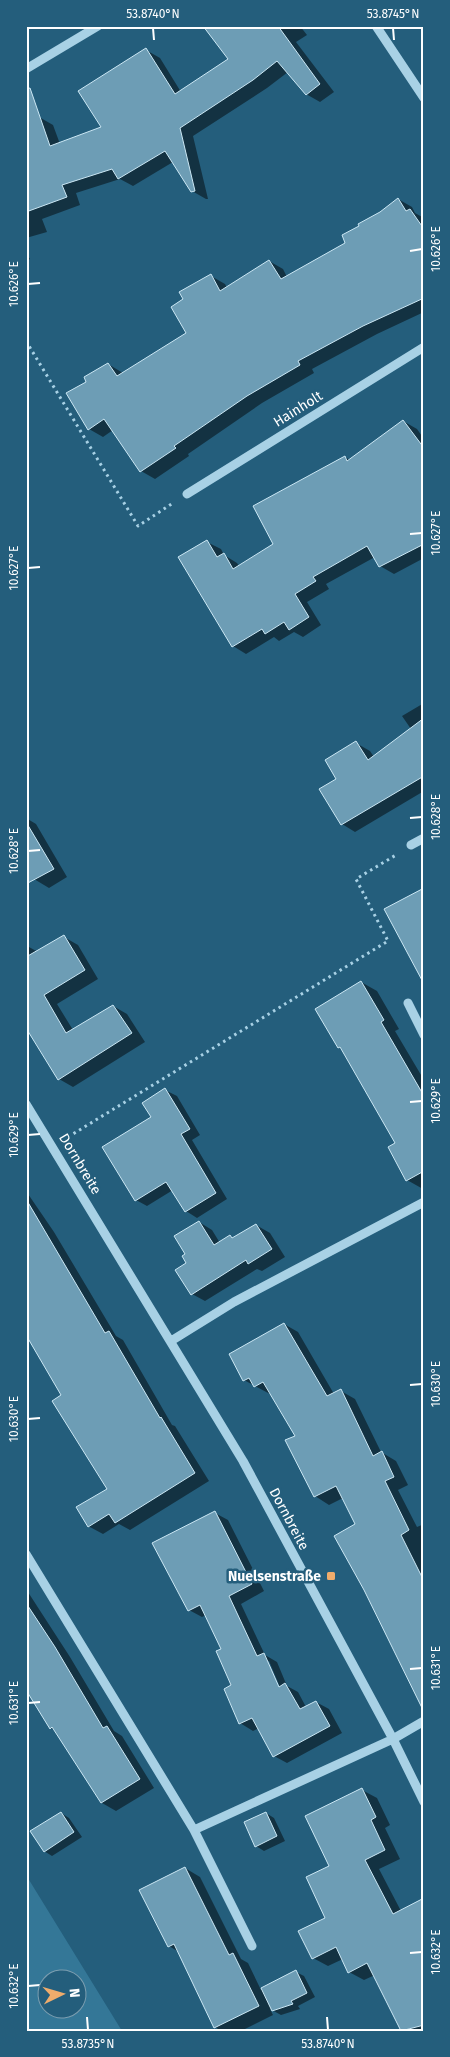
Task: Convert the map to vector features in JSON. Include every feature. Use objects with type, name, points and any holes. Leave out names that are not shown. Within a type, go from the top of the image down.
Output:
[{"type":"street","points":[[26,69],[98,26]]},
{"type":"street","points":[[376,26],[424,98]]},
{"type":"street","name":"Hainholt","points":[[187,494],[424,347]]},
{"type":"street","points":[[411,845],[424,838]]},
{"type":"street","points":[[408,1003],[424,1035]]},
{"type":"street","name":"Dornbreite","points":[[26,1104],[243,1461],[393,1739],[424,1802]]},
{"type":"street","points":[[171,1341],[234,1302],[424,1202]]},
{"type":"street","points":[[26,1554],[194,1830],[252,1946]]},
{"type":"street","points":[[194,1830],[393,1739],[424,1721]]},
{"type":"path","points":[[26,341],[138,526],[187,494]]},
{"type":"path","points":[[53,1146],[388,941],[356,879],[411,845]]},
{"type":"shaded area","points":[[26,1875],[84,1970],[38,1970],[38,2020],[88,2020],[88,1976],[122,2031],[26,2031]]},
{"type":"building","points":[[203,26],[278,26],[320,84],[306,95],[277,61],[253,80],[180,128],[195,191],[191,192],[165,151],[118,179],[112,169],[62,185],[67,197],[26,212],[26,89],[30,88],[50,146],[101,127],[78,91],[146,48],[175,94],[228,59]]},
{"type":"building","points":[[398,198],[406,211],[410,209],[424,229],[424,298],[363,326],[298,361],[300,365],[247,396],[174,446],[176,448],[140,472],[104,419],[88,430],[66,393],[86,382],[84,377],[108,363],[117,376],[186,333],[171,307],[183,299],[179,292],[211,274],[220,291],[269,260],[281,279],[345,243],[342,235],[359,226],[358,224],[380,212]]},
{"type":"building","points":[[403,420],[424,448],[424,544],[379,567],[367,546],[313,577],[316,581],[295,594],[309,617],[289,630],[284,622],[265,634],[262,629],[232,647],[178,557],[207,540],[217,557],[224,553],[233,569],[273,544],[253,506],[345,456],[347,461]]},
{"type":"building","points":[[424,718],[424,776],[341,825],[319,789],[336,779],[325,760],[356,741],[368,760]]},
{"type":"building","points":[[26,822],[54,869],[26,884]]},
{"type":"building","points":[[424,888],[424,984],[384,909]]},
{"type":"building","points":[[64,935],[85,970],[44,995],[66,1033],[113,1005],[132,1033],[58,1080],[26,1028],[26,957]]},
{"type":"building","points":[[361,981],[384,1020],[381,1022],[424,1096],[424,1171],[406,1181],[388,1147],[395,1143],[340,1047],[338,1048],[315,1009]]},
{"type":"building","points":[[165,1088],[190,1129],[181,1134],[216,1193],[185,1212],[166,1182],[135,1201],[102,1147],[151,1117],[142,1103]]},
{"type":"building","points":[[26,1199],[105,1333],[109,1331],[195,1473],[115,1523],[109,1514],[88,1527],[76,1507],[107,1489],[52,1401],[61,1395],[26,1335]]},
{"type":"building","points":[[199,1221],[214,1245],[230,1235],[232,1238],[256,1224],[272,1249],[248,1264],[246,1260],[191,1295],[175,1270],[186,1263],[182,1256],[185,1254],[174,1236]]},
{"type":"building","points":[[284,1323],[327,1396],[341,1389],[373,1456],[382,1451],[394,1477],[385,1481],[409,1530],[401,1535],[424,1581],[424,1712],[364,1590],[334,1536],[355,1524],[336,1486],[314,1497],[285,1440],[295,1436],[263,1382],[254,1387],[249,1378],[243,1381],[229,1354]]},
{"type":"building","points":[[215,1511],[252,1584],[229,1596],[257,1656],[264,1653],[279,1687],[285,1683],[300,1709],[316,1701],[330,1726],[273,1757],[252,1718],[239,1724],[224,1689],[231,1685],[216,1651],[221,1649],[200,1605],[188,1611],[152,1543]]},
{"type":"building","points":[[26,1603],[55,1647],[103,1728],[107,1726],[140,1779],[101,1803],[52,1727],[50,1729],[26,1690]]},
{"type":"building","points":[[362,1788],[376,1817],[371,1820],[385,1850],[365,1860],[393,1914],[424,1898],[424,2025],[401,2031],[367,1963],[348,1973],[336,1947],[312,1959],[298,1931],[325,1918],[306,1877],[329,1866],[305,1816]]},
{"type":"building","points":[[61,1812],[74,1832],[44,1852],[30,1831]]},
{"type":"building","points":[[266,1812],[277,1836],[255,1847],[244,1822]]},
{"type":"building","points":[[185,1867],[229,1955],[233,1953],[259,2006],[214,2028],[174,1944],[168,1947],[139,1890]]},
{"type":"building","points":[[296,1970],[307,1993],[291,2001],[293,2004],[272,2011],[261,1988]]},
{"type":"place","name":"Nuelsenstraße","points":[[331,1576]]}]
